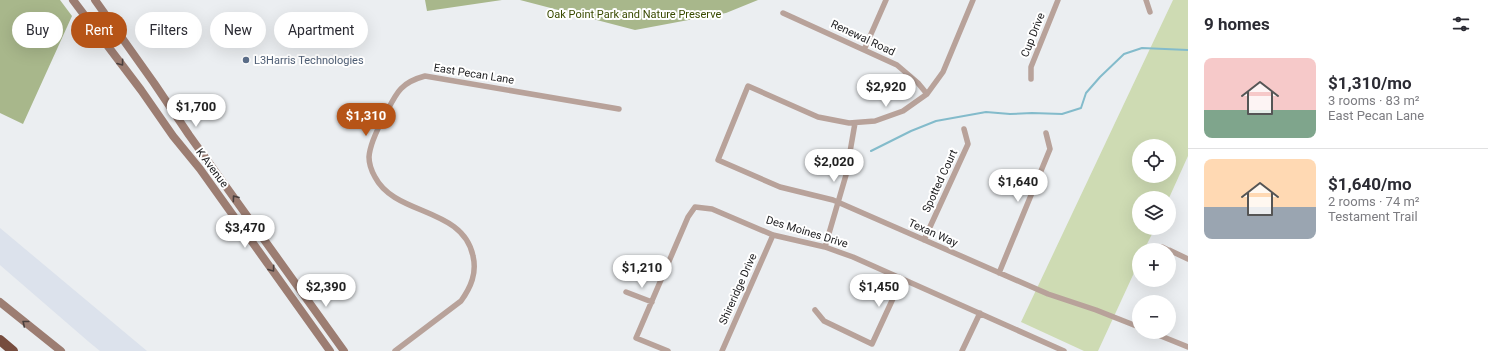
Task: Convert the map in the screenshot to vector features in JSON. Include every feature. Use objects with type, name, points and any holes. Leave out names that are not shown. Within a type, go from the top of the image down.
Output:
[{"type":"highway","points":[[0,340],[13,351]]},
{"type":"main road","name":"K Avenue","points":[[74,0],[134,80],[173,136],[200,169],[330,351]]},
{"type":"main road","name":"K Avenue","points":[[95,0],[146,71],[189,135],[344,351]]},
{"type":"main road","points":[[134,80],[146,71]]},
{"type":"main road","points":[[200,169],[209,162]]},
{"type":"main road","points":[[0,302],[61,351]]},
{"type":"street","points":[[864,50],[886,0]]},
{"type":"street","points":[[824,247],[846,174],[855,123],[875,121],[903,111],[927,94],[943,72],[973,0]]},
{"type":"street","name":"Cup Drive","points":[[1031,79],[1030,66],[1058,0]]},
{"type":"street","points":[[1146,0],[1150,12]]},
{"type":"street","name":"Renewal Road","points":[[783,13],[896,65],[918,83],[927,94]]},
{"type":"street","name":"East Pecan Lane","points":[[395,351],[461,301],[468,292],[473,278],[475,264],[472,251],[462,233],[438,216],[398,199],[383,189],[379,185],[371,170],[369,155],[372,145],[381,123],[402,87],[412,80],[425,76],[619,109]]},
{"type":"street","name":"Texan Way","points":[[855,123],[818,117],[748,86],[718,160],[780,187],[812,194],[838,202],[1048,294],[1096,310],[1132,324]]},
{"type":"street","name":"Spotted Court","points":[[924,240],[968,144],[964,129]]},
{"type":"street","points":[[999,273],[1050,149],[1046,133]]},
{"type":"street","name":"Des Moines Drive","points":[[652,302],[688,217],[696,207],[712,209],[773,235],[824,247],[853,257],[1064,351]]},
{"type":"street","name":"Shireridge Drive","points":[[722,351],[773,235]]},
{"type":"street","points":[[1176,254],[1188,259]]},
{"type":"street","points":[[815,310],[824,321],[872,344],[902,279]]},
{"type":"street","points":[[626,292],[652,302],[636,338],[668,351]]},
{"type":"street","points":[[962,351],[980,313]]},
{"type":"street","points":[[1168,339],[1188,347]]},
{"type":"shaded area","points":[[0,228],[147,351],[100,351],[89,342],[0,265]]},
{"type":"green space","points":[[0,0],[60,0],[71,15],[71,18],[63,36],[63,12],[12,12],[12,48],[57,48],[23,124],[0,113]]},
{"type":"green space","points":[[425,0],[502,0],[427,11]]},
{"type":"green space","name":"Oak Point Park and Nature Preserve","points":[[520,0],[758,0],[726,13],[635,30]]},
{"type":"green space","points":[[1173,0],[1188,0],[1188,156],[1176,183],[1176,139],[1132,139],[1132,183],[1176,183],[1172,191],[1132,191],[1132,235],[1152,235],[1148,243],[1132,243],[1132,277],[1098,351],[1084,351],[1021,322]]},
{"type":"waterway","points":[[871,151],[911,131],[936,121],[986,112],[1010,114],[1062,114],[1081,108],[1086,93],[1124,54],[1142,48],[1188,50]]},
{"type":"place","name":"L3Harris Technologies","points":[[246,60]]}]
